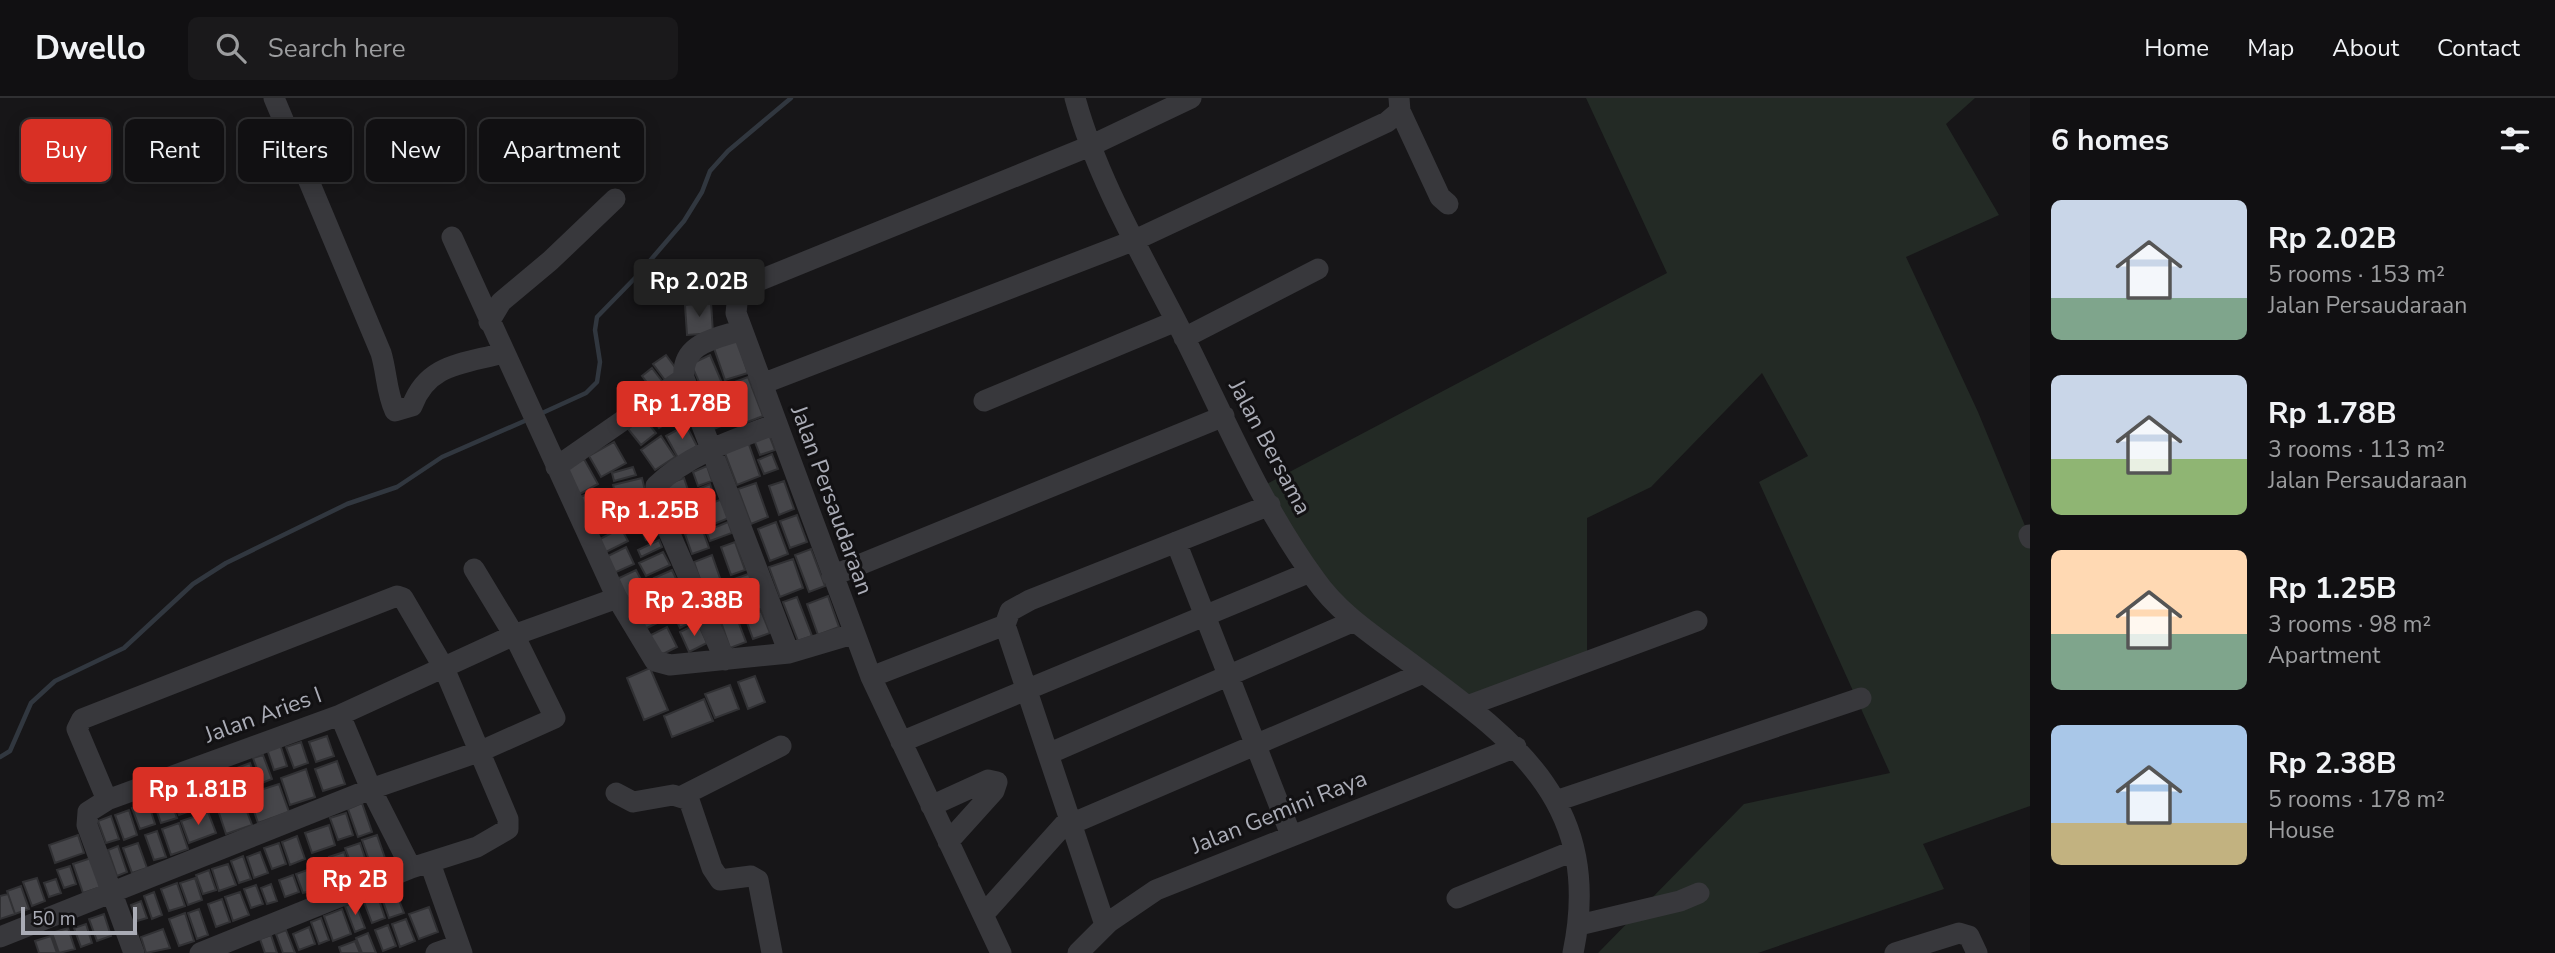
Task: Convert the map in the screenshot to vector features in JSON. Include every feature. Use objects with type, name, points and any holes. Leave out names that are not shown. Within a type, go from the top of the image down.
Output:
[{"type":"street","points":[[274,98],[381,353],[385,367],[385,385],[396,411],[412,405],[418,389],[429,376],[503,354]]},
{"type":"street","name":"Jalan Bersama","points":[[1075,98],[1090,146],[1135,240],[1270,505],[1310,572],[1354,621],[1467,706],[1516,747],[1541,775],[1556,801],[1573,851],[1581,891],[1579,925],[1573,953]]},
{"type":"street","points":[[1090,146],[1191,98]]},
{"type":"street","points":[[1399,105],[1440,197],[1448,204]]},
{"type":"street","points":[[762,384],[1135,240],[1387,122],[1399,105]]},
{"type":"street","name":"Jalan Persaudaraan","points":[[1001,953],[853,634],[736,313],[738,294],[753,283],[1090,146]]},
{"type":"street","points":[[489,322],[500,302],[550,261],[615,199]]},
{"type":"street","points":[[452,237],[503,354],[617,598],[655,661],[670,665],[789,653],[853,634]]},
{"type":"street","points":[[984,401],[1180,329],[1318,269]]},
{"type":"street","points":[[742,330],[698,345],[690,352],[683,365],[684,378],[789,653]]},
{"type":"street","points":[[556,467],[684,378]]},
{"type":"street","points":[[832,576],[1224,416]]},
{"type":"street","points":[[725,660],[655,500],[656,486],[667,475],[711,449],[776,424]]},
{"type":"street","points":[[1105,925],[1005,625],[1013,608],[1270,505]]},
{"type":"street","points":[[1176,542],[1291,835]]},
{"type":"street","points":[[0,937],[371,789],[481,751],[556,716],[514,635],[474,569]]},
{"type":"street","points":[[901,742],[1027,692],[1310,572]]},
{"type":"street","points":[[134,953],[87,825],[88,812],[107,800],[77,729],[82,719],[99,710],[397,596],[403,598],[444,668],[481,751],[508,819],[508,829],[477,847],[420,866],[200,953]]},
{"type":"street","points":[[340,715],[514,635],[617,598]]},
{"type":"street","points":[[1048,754],[1354,621]]},
{"type":"street","points":[[1467,706],[1696,621]]},
{"type":"street","points":[[871,677],[1005,625]]},
{"type":"street","points":[[983,915],[1070,821],[1423,673]]},
{"type":"street","points":[[1556,801],[1861,698]]},
{"type":"street","name":"Jalan Aries I","points":[[107,800],[340,715],[371,789],[420,866],[460,949]]},
{"type":"street","points":[[616,793],[633,802],[682,796],[781,746]]},
{"type":"street","name":"Jalan Gemini Raya","points":[[1077,953],[1105,925],[1156,890],[1516,747]]},
{"type":"street","points":[[931,806],[988,780],[997,782],[994,791],[948,842]]},
{"type":"street","points":[[682,796],[695,812],[712,868],[720,880],[751,876],[758,880],[772,953]]},
{"type":"street","points":[[1457,898],[1573,851]]},
{"type":"street","points":[[1579,925],[1680,901],[1699,893]]},
{"type":"street","points":[[1895,953],[1958,933],[1969,936],[1977,953]]},
{"type":"street","points":[[436,953],[460,949]]},
{"type":"shaded area","points":[[1586,98],[1975,98],[1946,124],[1999,215],[1906,257],[1978,412],[2030,538],[2030,806],[1923,844],[1944,889],[1758,953],[1598,953],[1744,804],[1890,773],[1759,482],[1808,456],[1762,373],[1651,487],[1587,518],[1587,661],[1467,706],[1345,615],[1259,488],[1667,273]]},
{"type":"building","points":[[711,302],[713,333],[687,335],[685,305]]},
{"type":"building","points":[[737,340],[748,373],[725,380],[714,348]]},
{"type":"building","points":[[666,355],[680,374],[667,383],[653,364]]},
{"type":"building","points":[[710,355],[722,383],[703,391],[691,364]]},
{"type":"building","points":[[652,368],[662,381],[652,389],[642,376]]},
{"type":"building","points":[[748,377],[763,416],[745,423],[729,384]]},
{"type":"building","points":[[724,387],[738,419],[714,429],[700,397]]},
{"type":"building","points":[[674,397],[684,413],[659,428],[650,413]]},
{"type":"building","points":[[643,417],[656,433],[641,445],[628,429]]},
{"type":"building","points":[[686,425],[697,446],[678,458],[666,436]]},
{"type":"building","points":[[768,432],[775,450],[760,455],[753,437]]},
{"type":"building","points":[[661,436],[675,457],[655,470],[641,450]]},
{"type":"building","points":[[747,439],[760,476],[737,485],[723,448]]},
{"type":"building","points":[[614,442],[626,463],[601,477],[589,456]]},
{"type":"building","points":[[772,454],[778,469],[764,474],[758,460]]},
{"type":"building","points":[[584,459],[598,484],[578,495],[565,470]]},
{"type":"building","points":[[707,466],[712,481],[698,486],[693,472]]},
{"type":"building","points":[[633,467],[636,475],[614,481],[612,473]]},
{"type":"building","points":[[642,478],[646,495],[618,502],[613,485]]},
{"type":"building","points":[[684,478],[691,499],[670,507],[662,486]]},
{"type":"building","points":[[784,481],[794,509],[779,515],[769,486]]},
{"type":"building","points":[[756,483],[768,517],[751,524],[738,489]]},
{"type":"building","points":[[710,484],[714,495],[702,499],[698,489]]},
{"type":"building","points":[[598,489],[610,514],[587,524],[576,499]]},
{"type":"building","points":[[722,499],[729,518],[709,526],[702,507]]},
{"type":"building","points":[[641,501],[648,516],[633,523],[626,509]]},
{"type":"building","points":[[695,505],[700,519],[678,527],[673,513]]},
{"type":"building","points":[[797,515],[807,542],[790,548],[780,521]]},
{"type":"building","points":[[614,516],[618,524],[596,534],[593,525]]},
{"type":"building","points":[[652,519],[659,534],[646,540],[639,525]]},
{"type":"building","points":[[728,522],[732,533],[710,541],[706,531]]},
{"type":"building","points":[[776,522],[788,554],[770,561],[758,529]]},
{"type":"building","points":[[621,528],[628,541],[604,553],[598,540]]},
{"type":"building","points":[[702,528],[709,548],[692,554],[685,534]]},
{"type":"building","points":[[659,540],[662,547],[641,557],[638,550]]},
{"type":"building","points":[[735,542],[745,570],[731,575],[721,547]]},
{"type":"building","points":[[626,547],[634,564],[614,573],[606,557]]},
{"type":"building","points":[[811,549],[825,586],[809,592],[795,555]]},
{"type":"building","points":[[663,552],[670,565],[646,576],[639,563]]},
{"type":"building","points":[[712,555],[721,581],[703,588],[694,562]]},
{"type":"building","points":[[793,559],[803,588],[780,597],[769,567]]},
{"type":"building","points":[[636,570],[647,591],[627,600],[617,579]]},
{"type":"building","points":[[672,570],[681,589],[664,597],[654,578]]},
{"type":"building","points":[[751,573],[763,608],[744,615],[731,580]]},
{"type":"building","points":[[724,587],[731,607],[716,613],[709,593]]},
{"type":"building","points":[[683,596],[695,620],[680,628],[668,603]]},
{"type":"building","points":[[828,596],[839,627],[818,635],[807,604]]},
{"type":"building","points":[[797,597],[812,636],[798,641],[783,602]]},
{"type":"building","points":[[644,598],[657,623],[645,629],[633,604]]},
{"type":"building","points":[[761,611],[770,633],[753,639],[745,617]]},
{"type":"building","points":[[735,613],[746,642],[730,648],[720,619]]},
{"type":"building","points":[[698,623],[707,643],[689,652],[680,632]]},
{"type":"building","points":[[667,627],[677,647],[659,656],[649,636]]},
{"type":"building","points":[[650,668],[668,710],[644,720],[627,678]]},
{"type":"building","points":[[755,676],[765,702],[748,709],[738,682]]},
{"type":"building","points":[[730,685],[739,709],[715,718],[705,694]]},
{"type":"building","points":[[704,699],[713,721],[672,737],[664,716]]},
{"type":"building","points":[[327,736],[334,756],[316,762],[309,742]]},
{"type":"building","points":[[301,742],[308,763],[294,768],[286,747]]},
{"type":"building","points":[[280,744],[287,766],[274,770],[267,749]]},
{"type":"building","points":[[263,755],[272,779],[262,783],[253,758]]},
{"type":"building","points":[[337,761],[345,784],[323,791],[315,769]]},
{"type":"building","points":[[250,763],[258,785],[242,791],[234,769]]},
{"type":"building","points":[[306,769],[315,797],[290,805],[281,778]]},
{"type":"building","points":[[228,770],[235,792],[207,801],[200,780]]},
{"type":"building","points":[[198,783],[207,806],[195,810],[187,787]]},
{"type":"building","points":[[279,784],[289,812],[258,823],[248,794]]},
{"type":"building","points":[[184,786],[193,810],[179,815],[171,791]]},
{"type":"building","points":[[168,793],[177,818],[161,823],[152,798]]},
{"type":"building","points":[[242,798],[252,825],[226,834],[217,807]]},
{"type":"building","points":[[148,802],[155,824],[140,829],[132,808]]},
{"type":"building","points":[[362,803],[372,832],[358,837],[348,809]]},
{"type":"building","points":[[129,810],[137,835],[124,840],[115,815]]},
{"type":"building","points":[[208,812],[216,833],[189,843],[181,821]]},
{"type":"building","points":[[346,813],[353,835],[338,840],[330,818]]},
{"type":"building","points":[[111,816],[119,839],[106,843],[98,821]]},
{"type":"building","points":[[179,823],[188,849],[171,855],[162,829]]},
{"type":"building","points":[[329,825],[335,845],[312,853],[305,833]]},
{"type":"building","points":[[157,831],[166,857],[154,860],[145,835]]},
{"type":"building","points":[[78,835],[84,853],[55,863],[49,845]]},
{"type":"building","points":[[377,835],[385,858],[370,863],[362,840]]},
{"type":"building","points":[[297,836],[305,859],[290,865],[282,842]]},
{"type":"building","points":[[138,843],[147,868],[132,873],[123,848]]},
{"type":"building","points":[[279,843],[286,864],[272,869],[264,848]]},
{"type":"building","points":[[360,843],[367,864],[353,869],[345,848]]},
{"type":"building","points":[[118,846],[127,872],[117,876],[108,850]]},
{"type":"building","points":[[260,852],[268,873],[254,878],[247,857]]},
{"type":"building","points":[[344,852],[352,875],[337,880],[329,857]]},
{"type":"building","points":[[243,856],[251,879],[239,883],[231,861]]},
{"type":"building","points":[[91,858],[101,887],[83,893],[73,864]]},
{"type":"building","points":[[328,862],[333,878],[320,883],[315,867]]},
{"type":"building","points":[[228,864],[236,885],[219,891],[212,869]]},
{"type":"building","points":[[70,866],[76,884],[64,888],[57,870]]},
{"type":"building","points":[[310,869],[317,889],[303,893],[296,874]]},
{"type":"building","points":[[209,870],[216,890],[203,894],[196,875]]},
{"type":"building","points":[[293,875],[299,892],[285,897],[279,880]]},
{"type":"building","points":[[37,878],[45,901],[32,906],[23,882]]},
{"type":"building","points":[[195,878],[202,900],[188,905],[180,883]]},
{"type":"building","points":[[56,879],[61,893],[49,897],[44,883]]},
{"type":"building","points":[[177,883],[185,906],[169,911],[161,889]]},
{"type":"building","points":[[271,884],[277,901],[267,904],[261,888]]},
{"type":"building","points":[[256,885],[263,904],[251,908],[244,889]]},
{"type":"building","points":[[21,886],[29,909],[15,914],[7,891]]},
{"type":"building","points":[[394,888],[404,913],[389,918],[380,893]]},
{"type":"building","points":[[154,892],[162,915],[152,919],[144,896]]},
{"type":"building","points":[[240,892],[249,915],[233,921],[225,897]]},
{"type":"building","points":[[8,894],[15,914],[0,919],[0,896]]},
{"type":"building","points":[[378,897],[385,918],[372,923],[364,902]]},
{"type":"building","points":[[222,899],[230,922],[216,927],[208,904]]},
{"type":"building","points":[[141,901],[147,918],[137,921],[131,905]]},
{"type":"building","points":[[355,902],[365,928],[355,932],[345,906]]},
{"type":"building","points":[[429,907],[438,932],[419,939],[409,914]]},
{"type":"building","points":[[199,909],[208,935],[197,939],[188,913]]},
{"type":"building","points":[[342,909],[351,934],[333,941],[324,916]]},
{"type":"building","points":[[185,913],[194,941],[179,946],[169,919]]},
{"type":"building","points":[[104,914],[111,936],[97,941],[89,919]]},
{"type":"building","points":[[321,918],[329,940],[319,944],[311,922]]},
{"type":"building","points":[[406,919],[415,941],[400,947],[392,924]]},
{"type":"building","points":[[86,924],[92,943],[81,947],[74,928]]},
{"type":"building","points":[[388,925],[396,946],[383,951],[375,930]]},
{"type":"building","points":[[309,927],[315,944],[299,950],[293,934]]},
{"type":"building","points":[[68,928],[75,949],[59,953],[52,933]]},
{"type":"building","points":[[163,929],[170,948],[146,953],[141,937]]},
{"type":"building","points":[[286,930],[295,953],[283,953],[276,934]]},
{"type":"building","points":[[368,933],[376,953],[362,953],[356,938]]},
{"type":"building","points":[[271,935],[277,953],[265,953],[260,939]]},
{"type":"building","points":[[51,936],[57,953],[39,953],[35,941]]},
{"type":"building","points":[[355,941],[360,953],[341,953],[339,947]]},
{"type":"waterway","points":[[540,414],[586,393],[597,382],[600,362],[595,330],[597,317],[684,221],[702,192],[710,171],[728,151],[791,98]]},
{"type":"waterway","points":[[0,757],[10,751],[31,703],[55,681],[124,648],[193,584],[226,563],[347,504],[397,487],[442,457],[529,419]]}]
